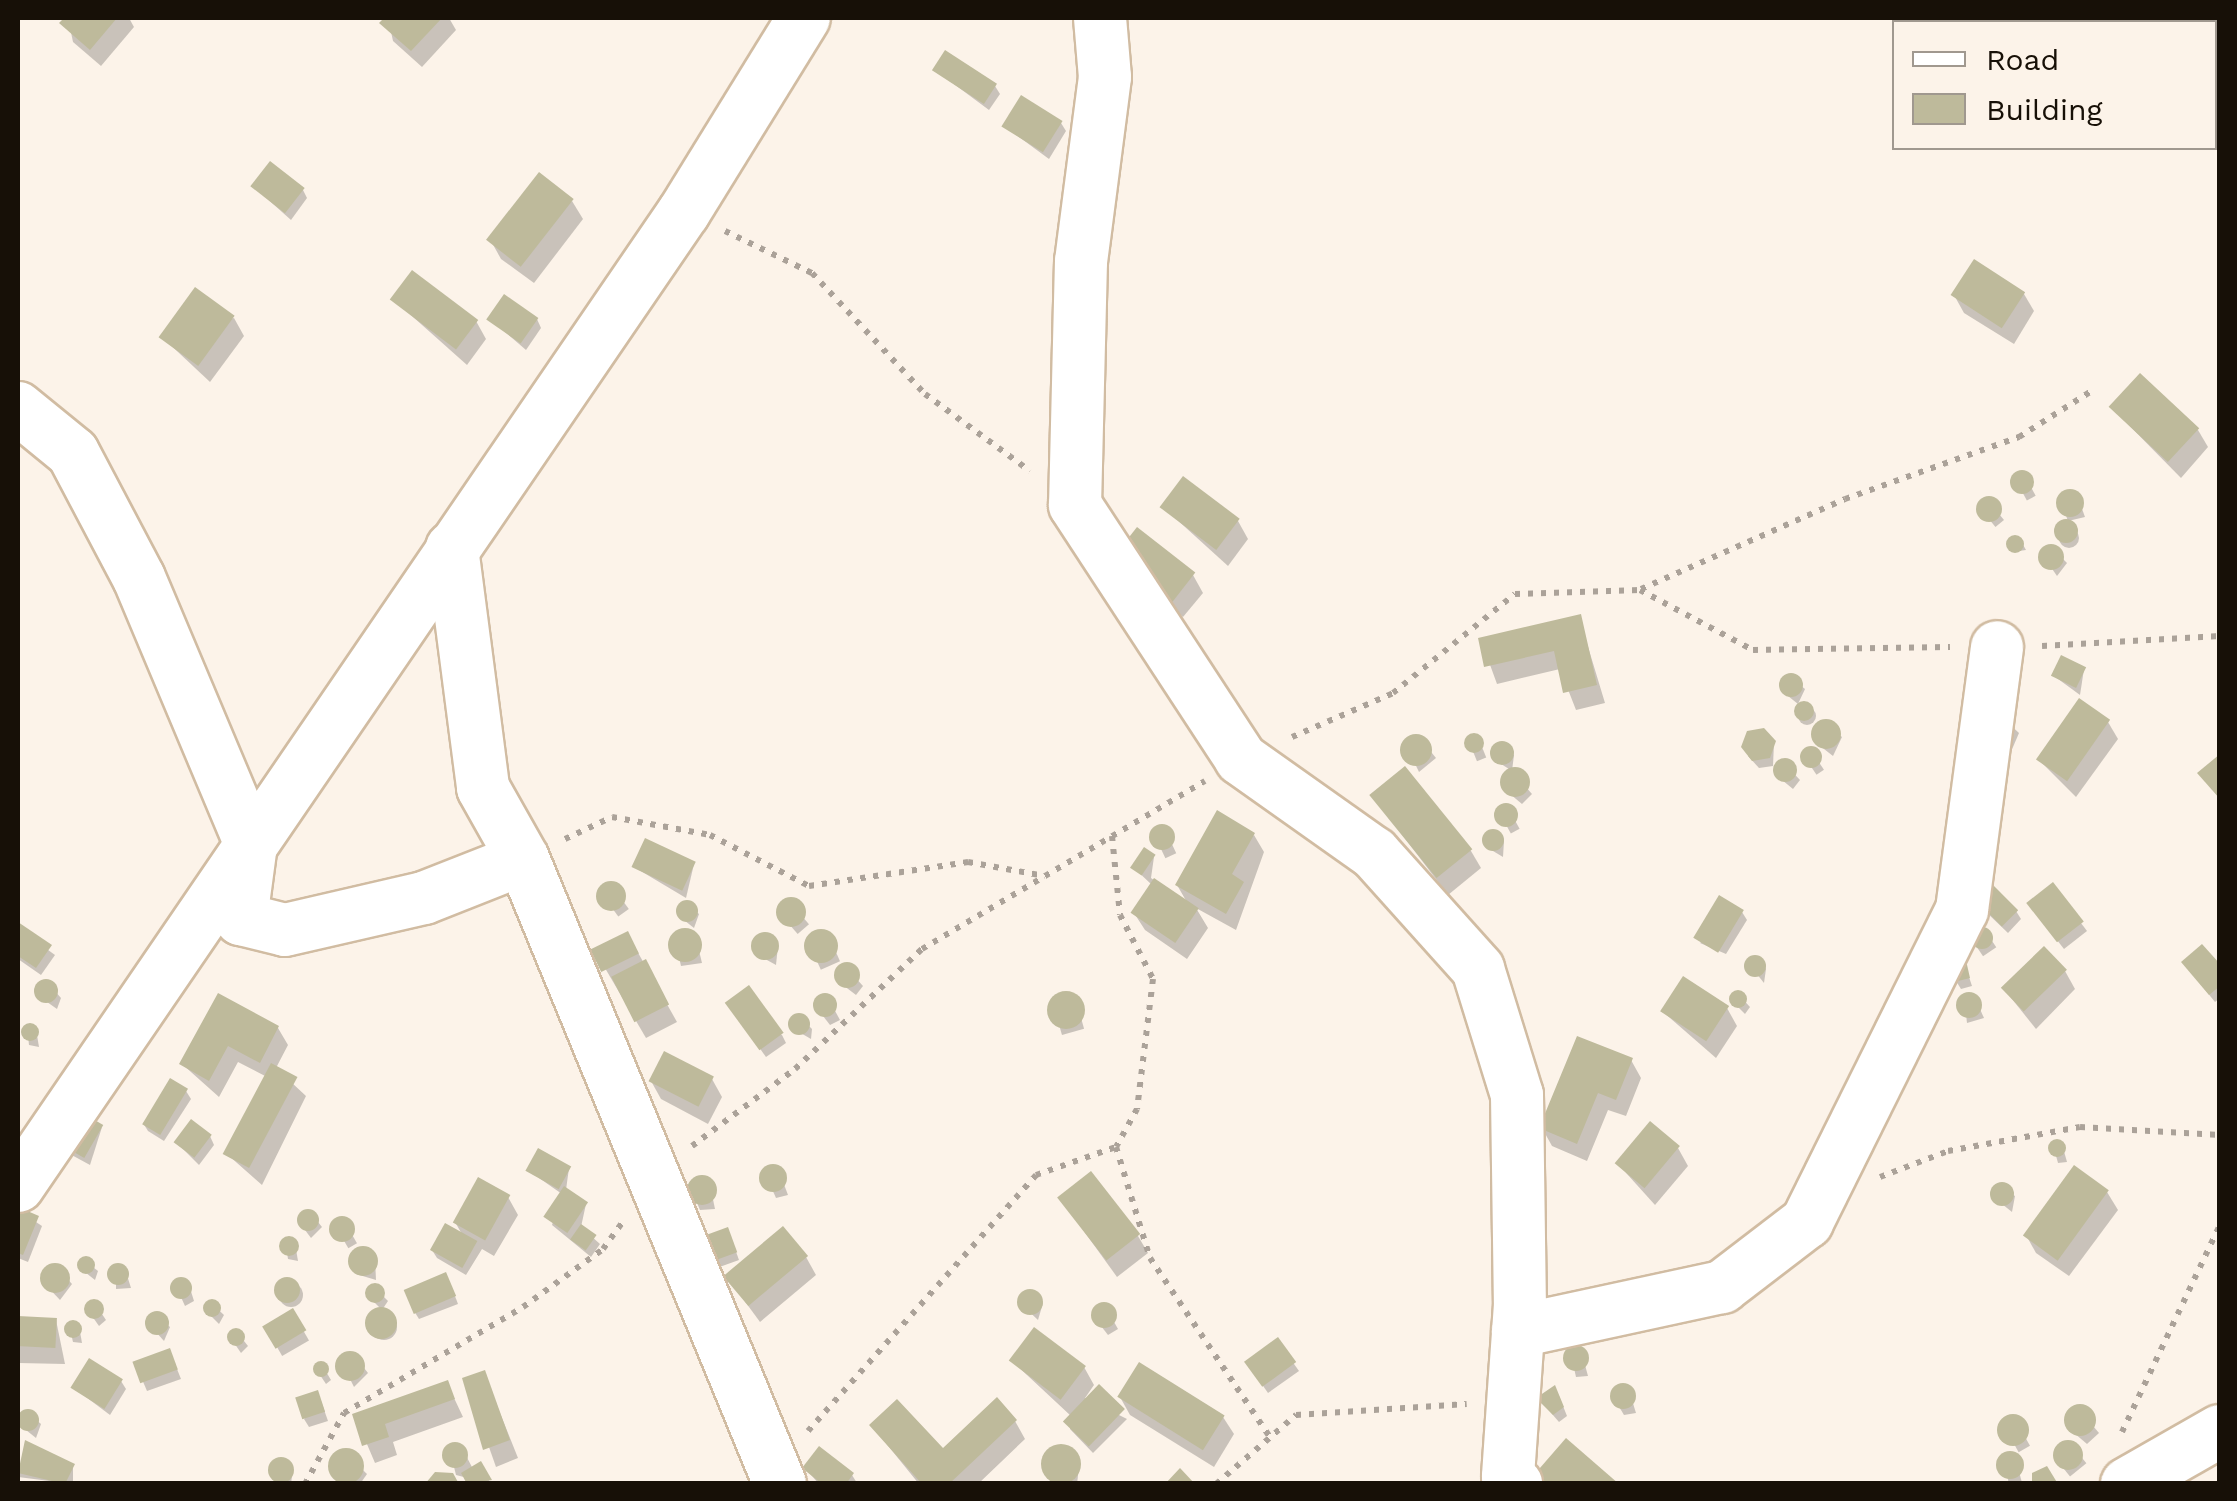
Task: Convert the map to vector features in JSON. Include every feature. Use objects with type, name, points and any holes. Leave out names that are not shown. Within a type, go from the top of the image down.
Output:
[{"type":"street","points":[[18,1186],[684,212],[804,18]]},
{"type":"street","points":[[1100,18],[1105,77],[1081,262],[1075,504],[1241,759],[1374,853],[1478,969],[1517,1094],[1518,1332],[1508,1477],[1516,1484]]},
{"type":"street","points":[[18,408],[72,453],[138,578],[250,844],[241,920],[286,930],[424,898],[523,859]]},
{"type":"street","points":[[452,548],[483,788],[523,859],[786,1465]]},
{"type":"street","points":[[1518,1332],[1722,1287],[1807,1222],[1962,910],[1997,647]]},
{"type":"street","points":[[2121,1466],[2220,1431]]},
{"type":"path","points":[[684,212],[812,273],[925,394],[1075,504]]},
{"type":"path","points":[[306,1484],[344,1413],[603,1249],[658,1172],[794,1069],[922,948],[1241,759],[1392,693],[1516,594],[1640,590],[1845,498],[2019,437],[2092,390]]},
{"type":"path","points":[[1640,590],[1753,650],[1997,647],[2220,636]]},
{"type":"path","points":[[523,859],[612,817],[710,835],[809,886],[968,862],[1046,876]]},
{"type":"path","points":[[786,1465],[1036,1175],[1116,1147],[1137,1108],[1153,979],[1120,914],[1112,836]]},
{"type":"path","points":[[1818,1200],[1948,1151],[2080,1127],[2220,1136]]},
{"type":"path","points":[[1116,1147],[1150,1258],[1270,1437]]},
{"type":"path","points":[[2121,1466],[2220,1225]]},
{"type":"path","points":[[1216,1484],[1296,1415],[1513,1401]]},
{"type":"building","points":[[64,18],[117,18],[90,50],[59,23]]},
{"type":"building","points":[[384,18],[442,18],[411,51],[379,23]]},
{"type":"building","points":[[945,50],[997,84],[984,104],[932,70]]},
{"type":"building","points":[[1021,95],[1063,121],[1043,152],[1001,126]]},
{"type":"building","points":[[270,161],[305,188],[285,213],[250,186]]},
{"type":"building","points":[[539,172],[574,199],[521,267],[486,240]]},
{"type":"building","points":[[1974,259],[2025,292],[2002,328],[1951,295]]},
{"type":"building","points":[[412,270],[478,320],[456,350],[390,300]]},
{"type":"building","points":[[195,287],[235,316],[198,366],[159,337]]},
{"type":"building","points":[[504,294],[538,318],[521,343],[486,319]]},
{"type":"building","points":[[2140,373],[2199,428],[2168,462],[2109,407]]},
{"type":"building","points":[[2022,470],[2031,473],[2031,491],[2022,494],[2013,491],[2010,482],[2013,473]]},
{"type":"building","points":[[1183,476],[1240,519],[1216,550],[1160,507]]},
{"type":"building","points":[[2070,489],[2080,493],[2084,503],[2080,513],[2070,517],[2060,513],[2056,503],[2060,493]]},
{"type":"building","points":[[1989,496],[1998,500],[2002,509],[1998,518],[1989,522],[1980,518],[1976,509],[1980,500]]},
{"type":"building","points":[[2066,519],[2078,531],[2066,543],[2054,531]]},
{"type":"building","points":[[1137,527],[1195,573],[1173,602],[1114,556]]},
{"type":"building","points":[[2015,535],[2024,544],[2015,553],[2006,544]]},
{"type":"building","points":[[2051,544],[2060,548],[2064,557],[2060,566],[2051,570],[2042,566],[2038,557],[2042,548]]},
{"type":"building","points":[[1581,614],[1597,685],[1563,693],[1554,651],[1484,667],[1478,638]]},
{"type":"building","points":[[2061,655],[2086,667],[2076,688],[2051,676]]},
{"type":"building","points":[[1791,673],[1803,685],[1791,697],[1779,685]]},
{"type":"building","points":[[2079,698],[2110,720],[2067,781],[2036,759]]},
{"type":"building","points":[[1804,701],[1814,711],[1804,721],[1794,711]]},
{"type":"building","points":[[1826,719],[1840,728],[1841,734],[1832,748],[1826,749],[1812,740],[1811,734],[1820,720]]},
{"type":"building","points":[[1764,728],[1776,741],[1770,758],[1752,761],[1741,747],[1747,731]]},
{"type":"building","points":[[1474,733],[1484,743],[1474,753],[1464,743]]},
{"type":"building","points":[[1416,734],[1427,739],[1432,750],[1427,761],[1416,766],[1405,761],[1400,750],[1405,739]]},
{"type":"building","points":[[1502,741],[1514,753],[1502,765],[1490,753]]},
{"type":"building","points":[[1811,746],[1819,749],[1819,765],[1811,768],[1803,765],[1800,757],[1803,749]]},
{"type":"building","points":[[2220,754],[2220,799],[2197,773]]},
{"type":"building","points":[[1785,758],[1797,770],[1785,782],[1773,770]]},
{"type":"building","points":[[1405,766],[1472,849],[1437,878],[1369,795]]},
{"type":"building","points":[[1515,767],[1525,772],[1530,782],[1525,792],[1515,797],[1505,792],[1500,782],[1505,772]]},
{"type":"building","points":[[1506,803],[1515,806],[1515,824],[1506,827],[1497,824],[1494,815],[1497,806]]},
{"type":"building","points":[[1217,810],[1255,833],[1232,874],[1244,882],[1226,914],[1175,885]]},
{"type":"building","points":[[1162,824],[1171,828],[1175,837],[1171,846],[1162,850],[1153,846],[1149,837],[1153,828]]},
{"type":"building","points":[[1493,829],[1501,832],[1501,848],[1493,851],[1485,848],[1482,840],[1485,832]]},
{"type":"building","points":[[645,838],[696,862],[682,891],[631,867]]},
{"type":"building","points":[[1144,847],[1156,855],[1142,876],[1130,868]]},
{"type":"building","points":[[1154,878],[1199,908],[1175,943],[1131,913]]},
{"type":"building","points":[[611,881],[625,890],[626,896],[617,910],[611,911],[597,902],[596,896],[605,882]]},
{"type":"building","points":[[2053,882],[2084,921],[2057,942],[2026,903]]},
{"type":"building","points":[[1992,884],[2018,910],[2002,926],[1976,900]]},
{"type":"building","points":[[1719,895],[1744,910],[1718,953],[1693,938]]},
{"type":"building","points":[[791,897],[802,901],[806,912],[802,923],[791,927],[780,923],[776,912],[780,901]]},
{"type":"building","points":[[687,900],[695,903],[695,919],[687,922],[679,919],[676,911],[679,903]]},
{"type":"building","points":[[18,922],[52,945],[36,968],[18,956]]},
{"type":"building","points":[[1982,927],[1990,930],[1990,946],[1982,949],[1974,946],[1971,938],[1974,930]]},
{"type":"building","points":[[685,928],[697,933],[702,945],[697,957],[685,962],[673,957],[668,945],[673,933]]},
{"type":"building","points":[[821,929],[833,934],[838,946],[833,958],[821,963],[809,958],[804,946],[809,934]]},
{"type":"building","points":[[628,931],[639,953],[601,972],[590,949]]},
{"type":"building","points":[[765,932],[775,936],[779,946],[775,956],[765,960],[755,956],[751,946],[755,936]]},
{"type":"building","points":[[2202,944],[2220,964],[2220,986],[2209,995],[2181,962]]},
{"type":"building","points":[[2044,946],[2067,970],[2024,1011],[2001,988]]},
{"type":"building","points":[[1755,955],[1763,958],[1763,974],[1755,977],[1747,974],[1744,966],[1747,958]]},
{"type":"building","points":[[1965,956],[1970,978],[1954,982]]},
{"type":"building","points":[[646,959],[669,1004],[634,1022],[611,977]]},
{"type":"building","points":[[847,962],[856,966],[860,975],[856,984],[847,988],[838,984],[834,975],[838,966]]},
{"type":"building","points":[[1683,976],[1729,1006],[1706,1041],[1660,1011]]},
{"type":"building","points":[[46,979],[58,991],[46,1003],[34,991]]},
{"type":"building","points":[[749,985],[784,1033],[759,1050],[725,1003]]},
{"type":"building","points":[[1738,990],[1747,999],[1738,1008],[1729,999]]},
{"type":"building","points":[[1066,991],[1079,997],[1085,1010],[1079,1023],[1066,1029],[1053,1023],[1047,1010],[1053,997]]},
{"type":"building","points":[[1969,992],[1978,996],[1982,1005],[1978,1014],[1969,1018],[1960,1014],[1956,1005],[1960,996]]},
{"type":"building","points":[[218,993],[279,1026],[260,1063],[228,1046],[209,1081],[179,1064]]},
{"type":"building","points":[[820,993],[830,993],[837,1005],[830,1017],[820,1017],[813,1010],[813,1000]]},
{"type":"building","points":[[799,1013],[807,1016],[807,1032],[799,1035],[791,1032],[788,1024],[791,1016]]},
{"type":"building","points":[[30,1023],[37,1025],[37,1039],[30,1041],[23,1039],[21,1032],[23,1025]]},
{"type":"building","points":[[1577,1036],[1633,1058],[1616,1100],[1598,1093],[1577,1144],[1539,1128]]},
{"type":"building","points":[[664,1051],[714,1076],[698,1107],[649,1081]]},
{"type":"building","points":[[271,1063],[297,1077],[249,1168],[223,1154]]},
{"type":"building","points":[[170,1078],[188,1089],[160,1135],[142,1124]]},
{"type":"building","points":[[79,1111],[103,1125],[84,1158],[60,1144]]},
{"type":"building","points":[[191,1119],[212,1135],[194,1158],[174,1142]]},
{"type":"building","points":[[1650,1121],[1680,1146],[1645,1188],[1615,1163]]},
{"type":"building","points":[[2057,1139],[2066,1148],[2057,1157],[2048,1148]]},
{"type":"building","points":[[538,1148],[571,1166],[559,1189],[525,1171]]},
{"type":"building","points":[[773,1164],[783,1168],[787,1178],[783,1188],[773,1192],[763,1188],[759,1178],[763,1168]]},
{"type":"building","points":[[2074,1165],[2109,1190],[2058,1261],[2023,1235]]},
{"type":"building","points":[[1091,1171],[1140,1234],[1106,1261],[1057,1197]]},
{"type":"building","points":[[702,1175],[716,1184],[717,1190],[708,1204],[702,1205],[688,1196],[687,1190],[696,1176]]},
{"type":"building","points":[[478,1177],[510,1195],[485,1240],[453,1222]]},
{"type":"building","points":[[2002,1182],[2011,1185],[2011,1203],[2002,1206],[1993,1203],[1990,1194],[1993,1185]]},
{"type":"building","points":[[564,1186],[588,1202],[567,1233],[543,1217]]},
{"type":"building","points":[[18,1207],[39,1216],[23,1255],[18,1253]]},
{"type":"building","points":[[308,1209],[316,1212],[316,1228],[308,1231],[300,1228],[297,1220],[300,1212]]},
{"type":"building","points":[[342,1216],[351,1220],[355,1229],[351,1238],[342,1242],[333,1238],[329,1229],[333,1220]]},
{"type":"building","points":[[445,1223],[477,1241],[462,1268],[430,1250]]},
{"type":"building","points":[[581,1224],[597,1235],[586,1250],[570,1240]]},
{"type":"building","points":[[783,1226],[808,1256],[748,1306],[723,1276]]},
{"type":"building","points":[[728,1227],[737,1252],[707,1263],[698,1238]]},
{"type":"building","points":[[289,1236],[299,1246],[289,1256],[279,1246]]},
{"type":"building","points":[[363,1246],[373,1251],[378,1261],[373,1271],[363,1276],[353,1271],[348,1261],[353,1251]]},
{"type":"building","points":[[86,1256],[95,1265],[86,1274],[77,1265]]},
{"type":"building","points":[[55,1263],[69,1272],[70,1278],[61,1292],[55,1293],[41,1284],[40,1278],[49,1264]]},
{"type":"building","points":[[118,1263],[126,1266],[126,1282],[118,1285],[110,1282],[107,1274],[110,1266]]},
{"type":"building","points":[[446,1272],[456,1296],[414,1314],[404,1290]]},
{"type":"building","points":[[181,1277],[189,1280],[189,1296],[181,1299],[173,1296],[170,1288],[173,1280]]},
{"type":"building","points":[[287,1277],[296,1281],[300,1290],[296,1299],[287,1303],[278,1299],[274,1290],[278,1281]]},
{"type":"building","points":[[375,1283],[385,1293],[375,1303],[365,1293]]},
{"type":"building","points":[[1030,1289],[1039,1293],[1043,1302],[1039,1311],[1030,1315],[1021,1311],[1017,1302],[1021,1293]]},
{"type":"building","points":[[94,1299],[104,1309],[94,1319],[84,1309]]},
{"type":"building","points":[[212,1299],[221,1308],[212,1317],[203,1308]]},
{"type":"building","points":[[1104,1302],[1113,1306],[1117,1315],[1113,1324],[1104,1328],[1095,1324],[1091,1315],[1095,1306]]},
{"type":"building","points":[[381,1307],[392,1312],[397,1323],[392,1334],[381,1339],[370,1334],[365,1323],[370,1312]]},
{"type":"building","points":[[293,1308],[306,1330],[276,1349],[262,1327]]},
{"type":"building","points":[[157,1311],[169,1323],[157,1335],[145,1323]]},
{"type":"building","points":[[18,1316],[57,1318],[55,1348],[18,1346]]},
{"type":"building","points":[[73,1320],[82,1329],[73,1338],[64,1329]]},
{"type":"building","points":[[1034,1327],[1086,1366],[1061,1400],[1009,1361]]},
{"type":"building","points":[[236,1328],[245,1337],[236,1346],[227,1337]]},
{"type":"building","points":[[1278,1337],[1296,1362],[1262,1387],[1244,1362]]},
{"type":"building","points":[[1576,1345],[1585,1349],[1589,1358],[1585,1367],[1576,1371],[1567,1367],[1563,1358],[1567,1349]]},
{"type":"building","points":[[170,1348],[178,1370],[140,1383],[132,1362]]},
{"type":"building","points":[[350,1351],[361,1355],[365,1366],[361,1377],[350,1381],[339,1377],[335,1366],[339,1355]]},
{"type":"building","points":[[89,1358],[123,1379],[104,1409],[70,1388]]},
{"type":"building","points":[[321,1361],[329,1369],[321,1377],[313,1369]]},
{"type":"building","points":[[1139,1362],[1225,1416],[1203,1450],[1117,1397]]},
{"type":"building","points":[[485,1370],[510,1440],[483,1450],[462,1378]]},
{"type":"building","points":[[448,1380],[455,1399],[385,1424],[389,1437],[362,1446],[352,1414]]},
{"type":"building","points":[[1623,1383],[1632,1387],[1636,1396],[1632,1405],[1623,1409],[1614,1405],[1610,1396],[1614,1387]]},
{"type":"building","points":[[1099,1384],[1125,1409],[1089,1446],[1063,1421]]},
{"type":"building","points":[[1555,1385],[1564,1407],[1553,1415],[1536,1398]]},
{"type":"building","points":[[318,1390],[325,1412],[302,1419],[295,1397]]},
{"type":"building","points":[[997,1397],[1017,1420],[949,1484],[922,1484],[869,1425],[897,1399],[943,1448]]},
{"type":"building","points":[[2080,1404],[2091,1409],[2096,1420],[2091,1431],[2080,1436],[2069,1431],[2064,1420],[2069,1409]]},
{"type":"building","points":[[28,1409],[36,1412],[36,1428],[28,1431],[20,1428],[17,1420],[20,1412]]},
{"type":"building","points":[[2013,1414],[2024,1419],[2029,1430],[2024,1441],[2013,1446],[2002,1441],[1997,1430],[2002,1419]]},
{"type":"building","points":[[1566,1438],[1619,1484],[1542,1484],[1533,1476]]},
{"type":"building","points":[[25,1440],[75,1464],[65,1484],[18,1473]]},
{"type":"building","points":[[2068,1440],[2079,1444],[2083,1455],[2079,1466],[2068,1470],[2057,1466],[2053,1455],[2057,1444]]},
{"type":"building","points":[[455,1442],[464,1446],[468,1455],[464,1464],[455,1468],[446,1464],[442,1455],[446,1446]]},
{"type":"building","points":[[1061,1444],[1075,1450],[1081,1464],[1075,1478],[1061,1484],[1047,1478],[1041,1464],[1047,1450]]},
{"type":"building","points":[[819,1446],[854,1473],[846,1484],[822,1484],[802,1468]]},
{"type":"building","points":[[346,1448],[359,1453],[364,1466],[359,1479],[346,1484],[333,1479],[328,1466],[333,1453]]},
{"type":"building","points":[[2010,1451],[2020,1455],[2024,1465],[2020,1475],[2010,1479],[2000,1475],[1996,1465],[2000,1455]]},
{"type":"building","points":[[281,1457],[290,1461],[294,1470],[290,1479],[281,1483],[272,1479],[268,1470],[272,1461]]},
{"type":"building","points":[[481,1461],[492,1480],[467,1484],[461,1473]]},
{"type":"building","points":[[2047,1466],[2058,1484],[2032,1484],[2032,1473]]},
{"type":"building","points":[[1180,1468],[1195,1484],[1165,1484]]},
{"type":"building","points":[[435,1472],[453,1473],[459,1484],[425,1484]]}]
